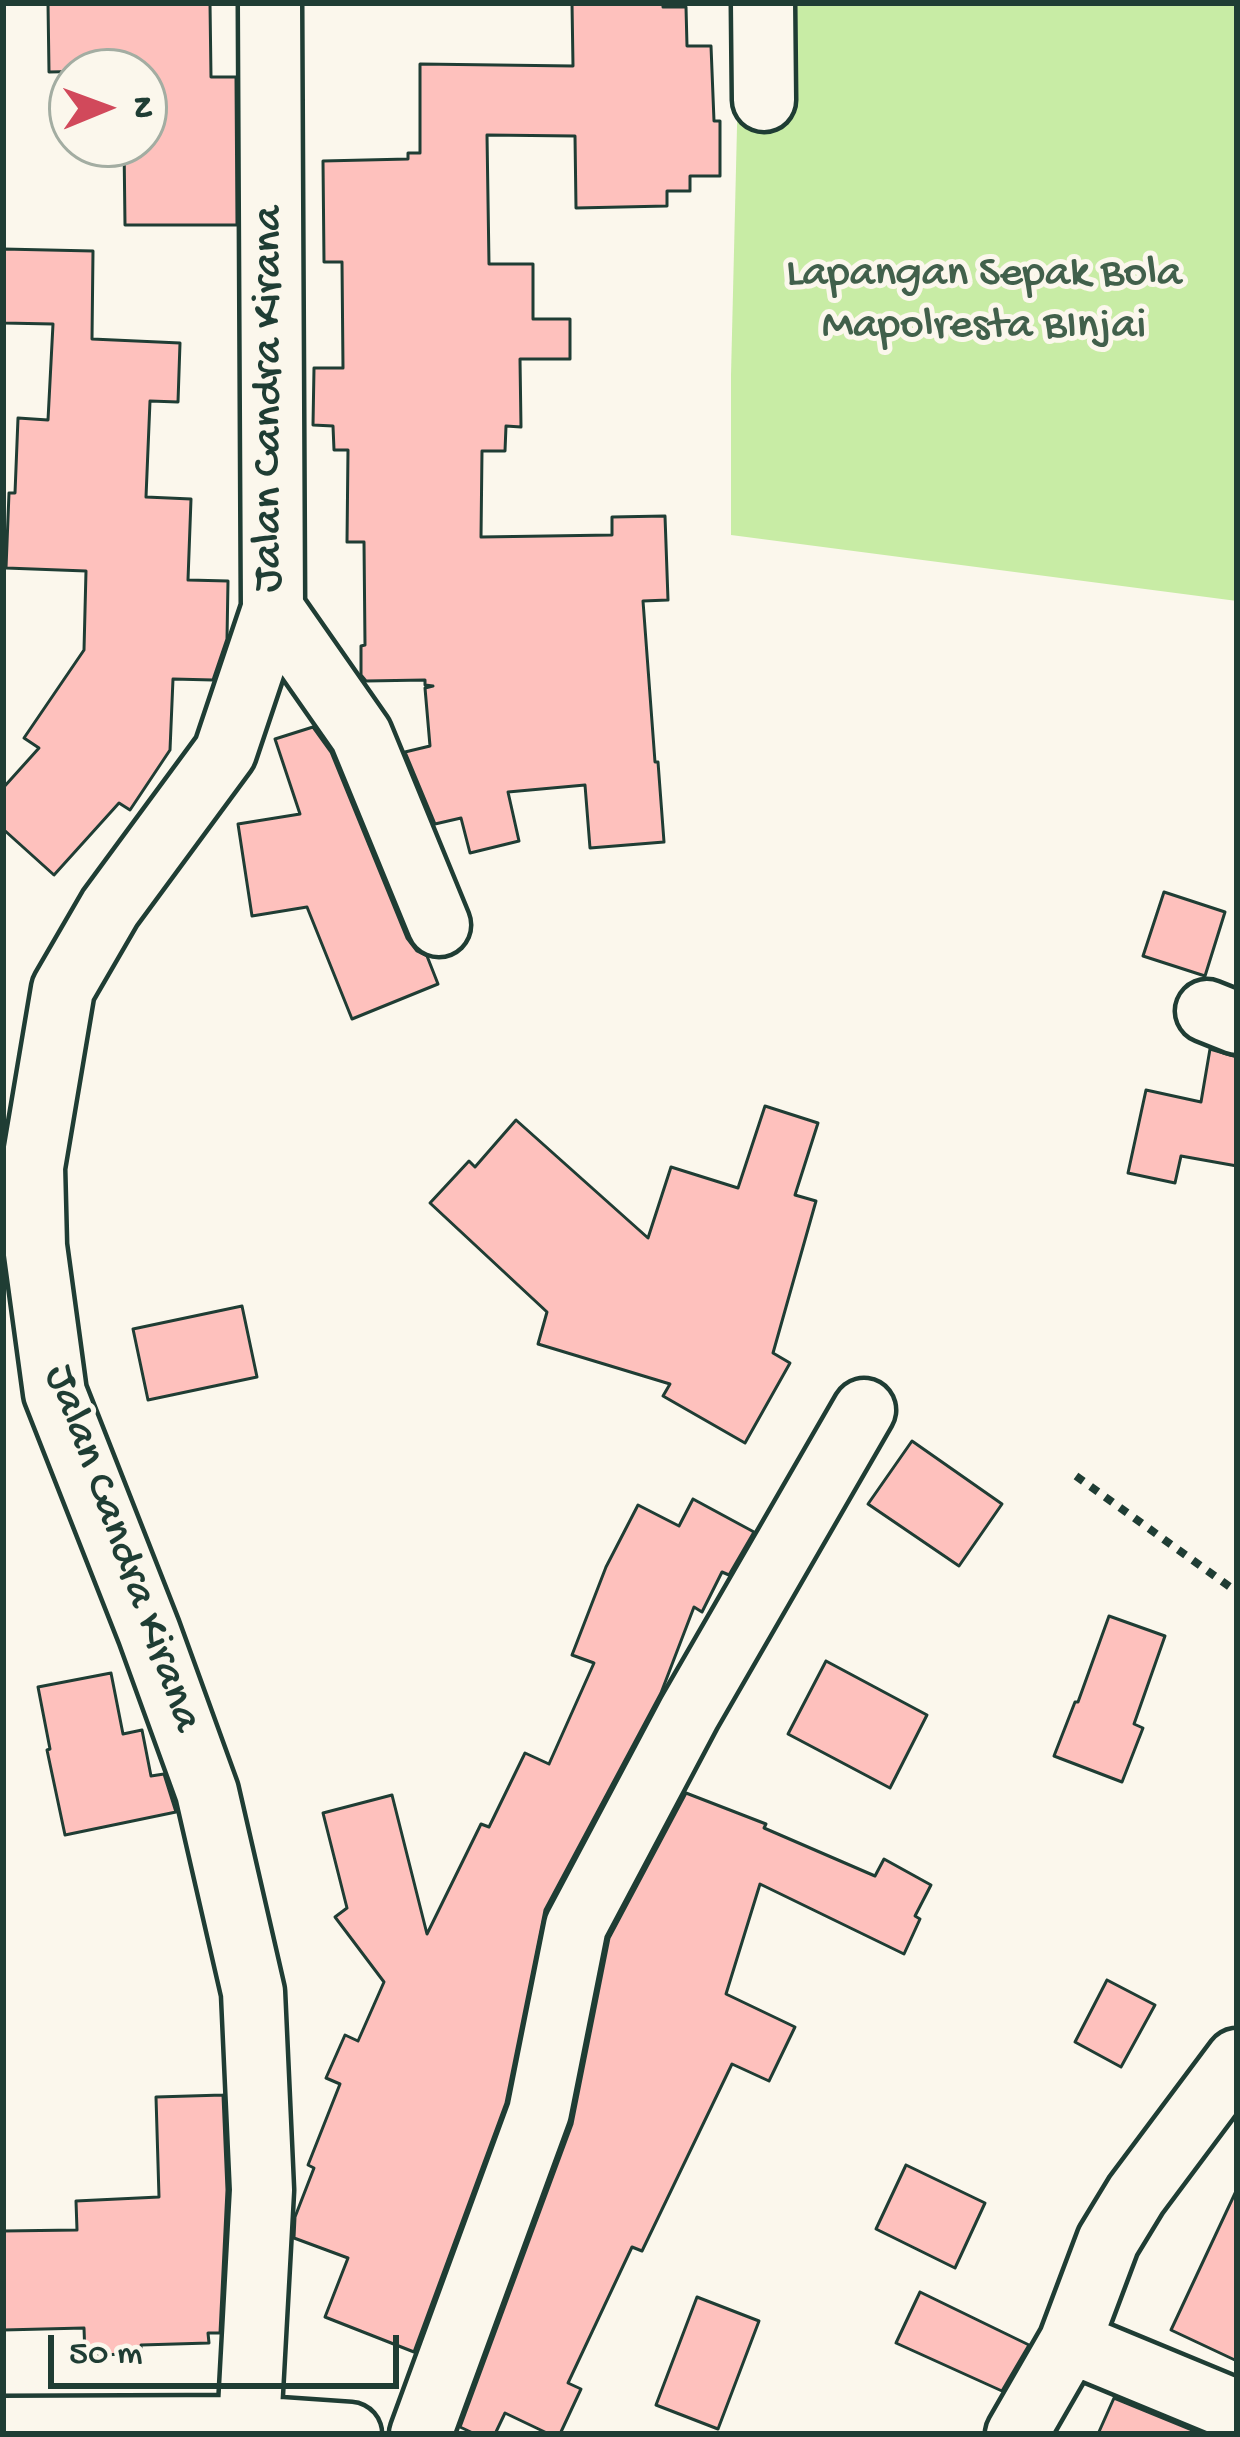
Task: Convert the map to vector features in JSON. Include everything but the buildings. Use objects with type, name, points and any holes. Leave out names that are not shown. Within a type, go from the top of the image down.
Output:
[{"type":"street","name":"Jalan Candra Kirana","points":[[249,2427],[262,2190],[253,1992],[207,1792],[55,1394],[35,1246],[33,1167],[63,989],[110,908],[225,752],[273,609],[270,3]]},
{"type":"street","points":[[763,3],[764,100]]},
{"type":"street","points":[[273,609],[361,735],[439,925]]},
{"type":"street","points":[[422,2434],[539,2112],[576,1926],[689,1713],[864,1410]]},
{"type":"street","points":[[1017,2434],[1070,2342],[1108,2241],[1136,2195],[1237,2060]]},
{"type":"street","points":[[1070,2342],[1237,2411]]},
{"type":"street","points":[[3,2428],[249,2427],[350,2434]]},
{"type":"path","points":[[1076,1476],[1237,1592]]},
{"type":"green space","name":"Lapangan Sepak Bola Mapolresta BInjai","points":[[740,3],[1237,3],[1237,601],[731,535]]}]
